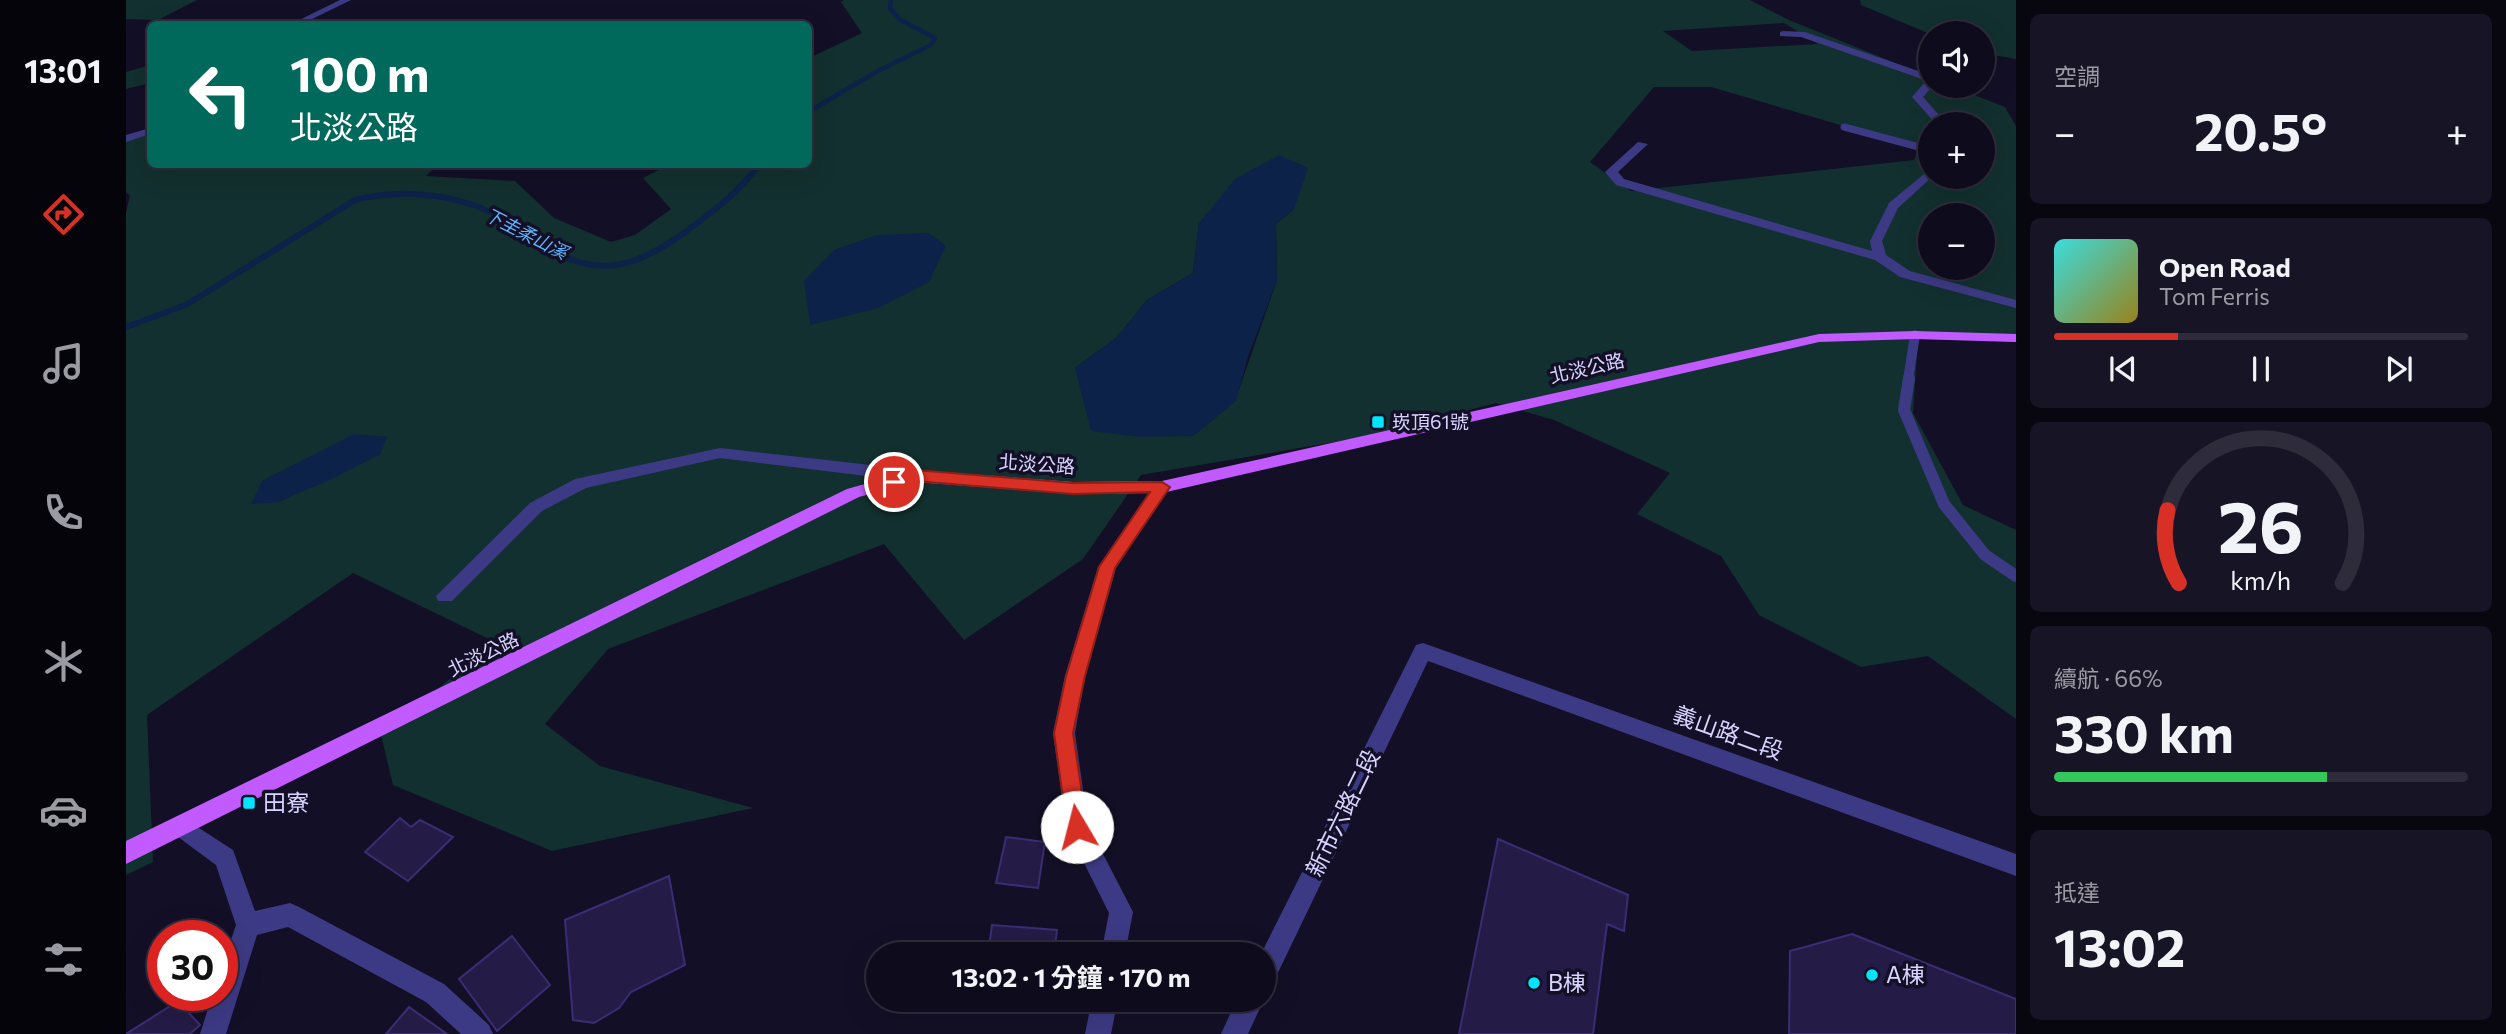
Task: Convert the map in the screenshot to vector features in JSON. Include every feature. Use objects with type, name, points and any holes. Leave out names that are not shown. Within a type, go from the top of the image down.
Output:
[{"type":"main road","name":"北淡公路","points":[[126,853],[853,493],[915,476],[1073,488],[1162,487],[1819,338],[1915,335],[2016,338]]},
{"type":"street","points":[[302,21],[347,0]]},
{"type":"street","points":[[1783,34],[1802,34],[1918,74]]},
{"type":"street","points":[[1918,96],[1931,112]]},
{"type":"street","points":[[126,139],[147,132]]},
{"type":"street","points":[[1642,144],[1611,172],[1620,182],[1880,257],[1905,274],[2016,304]]},
{"type":"street","points":[[1880,257],[1876,241],[1893,206],[1918,183]]},
{"type":"street","points":[[444,596],[536,507],[581,483],[720,453],[915,476]]},
{"type":"street","points":[[1115,942],[1121,912],[1077,827],[1064,733],[1075,676],[1107,567],[1162,487]]},
{"type":"street","name":"義山路二段","points":[[1423,652],[2016,865]]},
{"type":"street","name":"新市六路二段","points":[[1276,950],[1423,652]]},
{"type":"street","points":[[182,827],[225,858],[248,925],[213,1034]]},
{"type":"street","points":[[248,925],[290,915],[435,993],[480,1034]]},
{"type":"street","points":[[1098,1034],[1102,1012]]},
{"type":"street","points":[[1234,1034],[1245,1012]]},
{"type":"lane","points":[[1844,127],[1918,147]]},
{"type":"lane","points":[[1915,335],[1903,410],[1944,504],[1985,555],[2016,576]]},
{"type":"green space","points":[[126,0],[197,0],[158,20],[126,19]]},
{"type":"green space","points":[[844,0],[1750,0],[1789,20],[1918,72],[1918,98],[1982,98],[2005,107],[2016,126],[2016,342],[1918,339],[1913,413],[1963,505],[2016,530],[2016,719],[1928,656],[1861,667],[1759,615],[1721,556],[1637,514],[1670,473],[1554,420],[1496,403],[1365,437],[1141,475],[1083,559],[964,640],[884,544],[608,649],[545,724],[600,766],[753,808],[552,851],[393,785],[381,735],[495,642],[353,573],[147,715],[153,862],[126,875],[126,213],[130,195],[126,193],[126,140],[147,133],[147,159],[144,161],[147,162],[147,168],[434,168],[426,176],[515,181],[554,218],[611,242],[635,235],[671,209],[643,178],[662,168],[812,168],[812,57],[862,33],[841,2]],"holes":[[[1784,23],[1818,44],[1692,51],[1663,31]],[[1654,87],[1711,87],[1918,148],[1918,112],[1995,112],[1995,189],[1918,189],[1918,150],[1914,160],[1631,191],[1590,162]],[[1294,209],[1276,224],[1277,280],[1235,401],[1193,436],[1075,368],[1116,338],[1147,300],[1193,273],[1199,223]],[[380,454],[278,502],[262,481],[307,459]]]},
{"type":"green space","points":[[1860,0],[2016,0],[2016,59],[1995,55],[1995,21],[1918,21],[1918,29],[1861,5]]},
{"type":"green space","points":[[147,66],[147,85],[126,89],[126,72]]},
{"type":"water","points":[[1279,155],[1308,168],[1294,209],[1276,224],[1277,280],[1248,357],[1236,401],[1193,436],[1140,437],[1091,431],[1075,368],[1116,338],[1147,300],[1193,273],[1199,223],[1235,179]]},
{"type":"water","points":[[929,233],[946,246],[929,282],[878,308],[810,325],[804,281],[834,250],[877,235]]},
{"type":"water","points":[[354,434],[387,437],[380,454],[332,479],[278,502],[251,504],[262,481]]},
{"type":"building","points":[[400,818],[411,827],[420,820],[453,837],[408,881],[365,852]]},
{"type":"building","points":[[1006,837],[1045,842],[1038,888],[996,883]]},
{"type":"building","name":"B棟","points":[[1498,839],[1628,895],[1624,931],[1607,924],[1593,1034],[1459,1034]]},
{"type":"building","points":[[669,876],[685,965],[631,992],[619,1008],[594,1023],[573,1020],[565,920]]},
{"type":"building","points":[[992,925],[1057,930],[1056,942],[990,942]]},
{"type":"building","name":"A棟","points":[[1852,934],[2016,999],[2016,1034],[1789,1034],[1790,951]]},
{"type":"building","points":[[512,936],[550,985],[497,1031],[459,979]]},
{"type":"building","points":[[409,1007],[447,1034],[386,1034]]},
{"type":"building","points":[[162,1011],[187,1011],[200,1025],[190,1034],[126,1034]]},
{"type":"waterway","name":"下圭柔山溪","points":[[812,110],[876,72],[931,45],[935,38],[899,19],[890,8],[891,0]]},
{"type":"waterway","name":"下圭柔山溪","points":[[126,327],[186,305],[355,200],[394,194],[453,200],[491,212],[509,221],[564,257],[600,266],[617,265],[650,254],[685,232],[734,193],[756,168]]},
{"type":"place","name":"崁頂61號","points":[[1378,422]]},
{"type":"place","name":"田寮","points":[[249,803]]},
{"type":"place","name":"A棟","points":[[1872,975]]},
{"type":"place","name":"B棟","points":[[1534,983]]},
{"type":"route","points":[[894,482],[915,476],[1073,488],[1162,487],[1107,567],[1075,676],[1064,733],[1077,827]]}]
